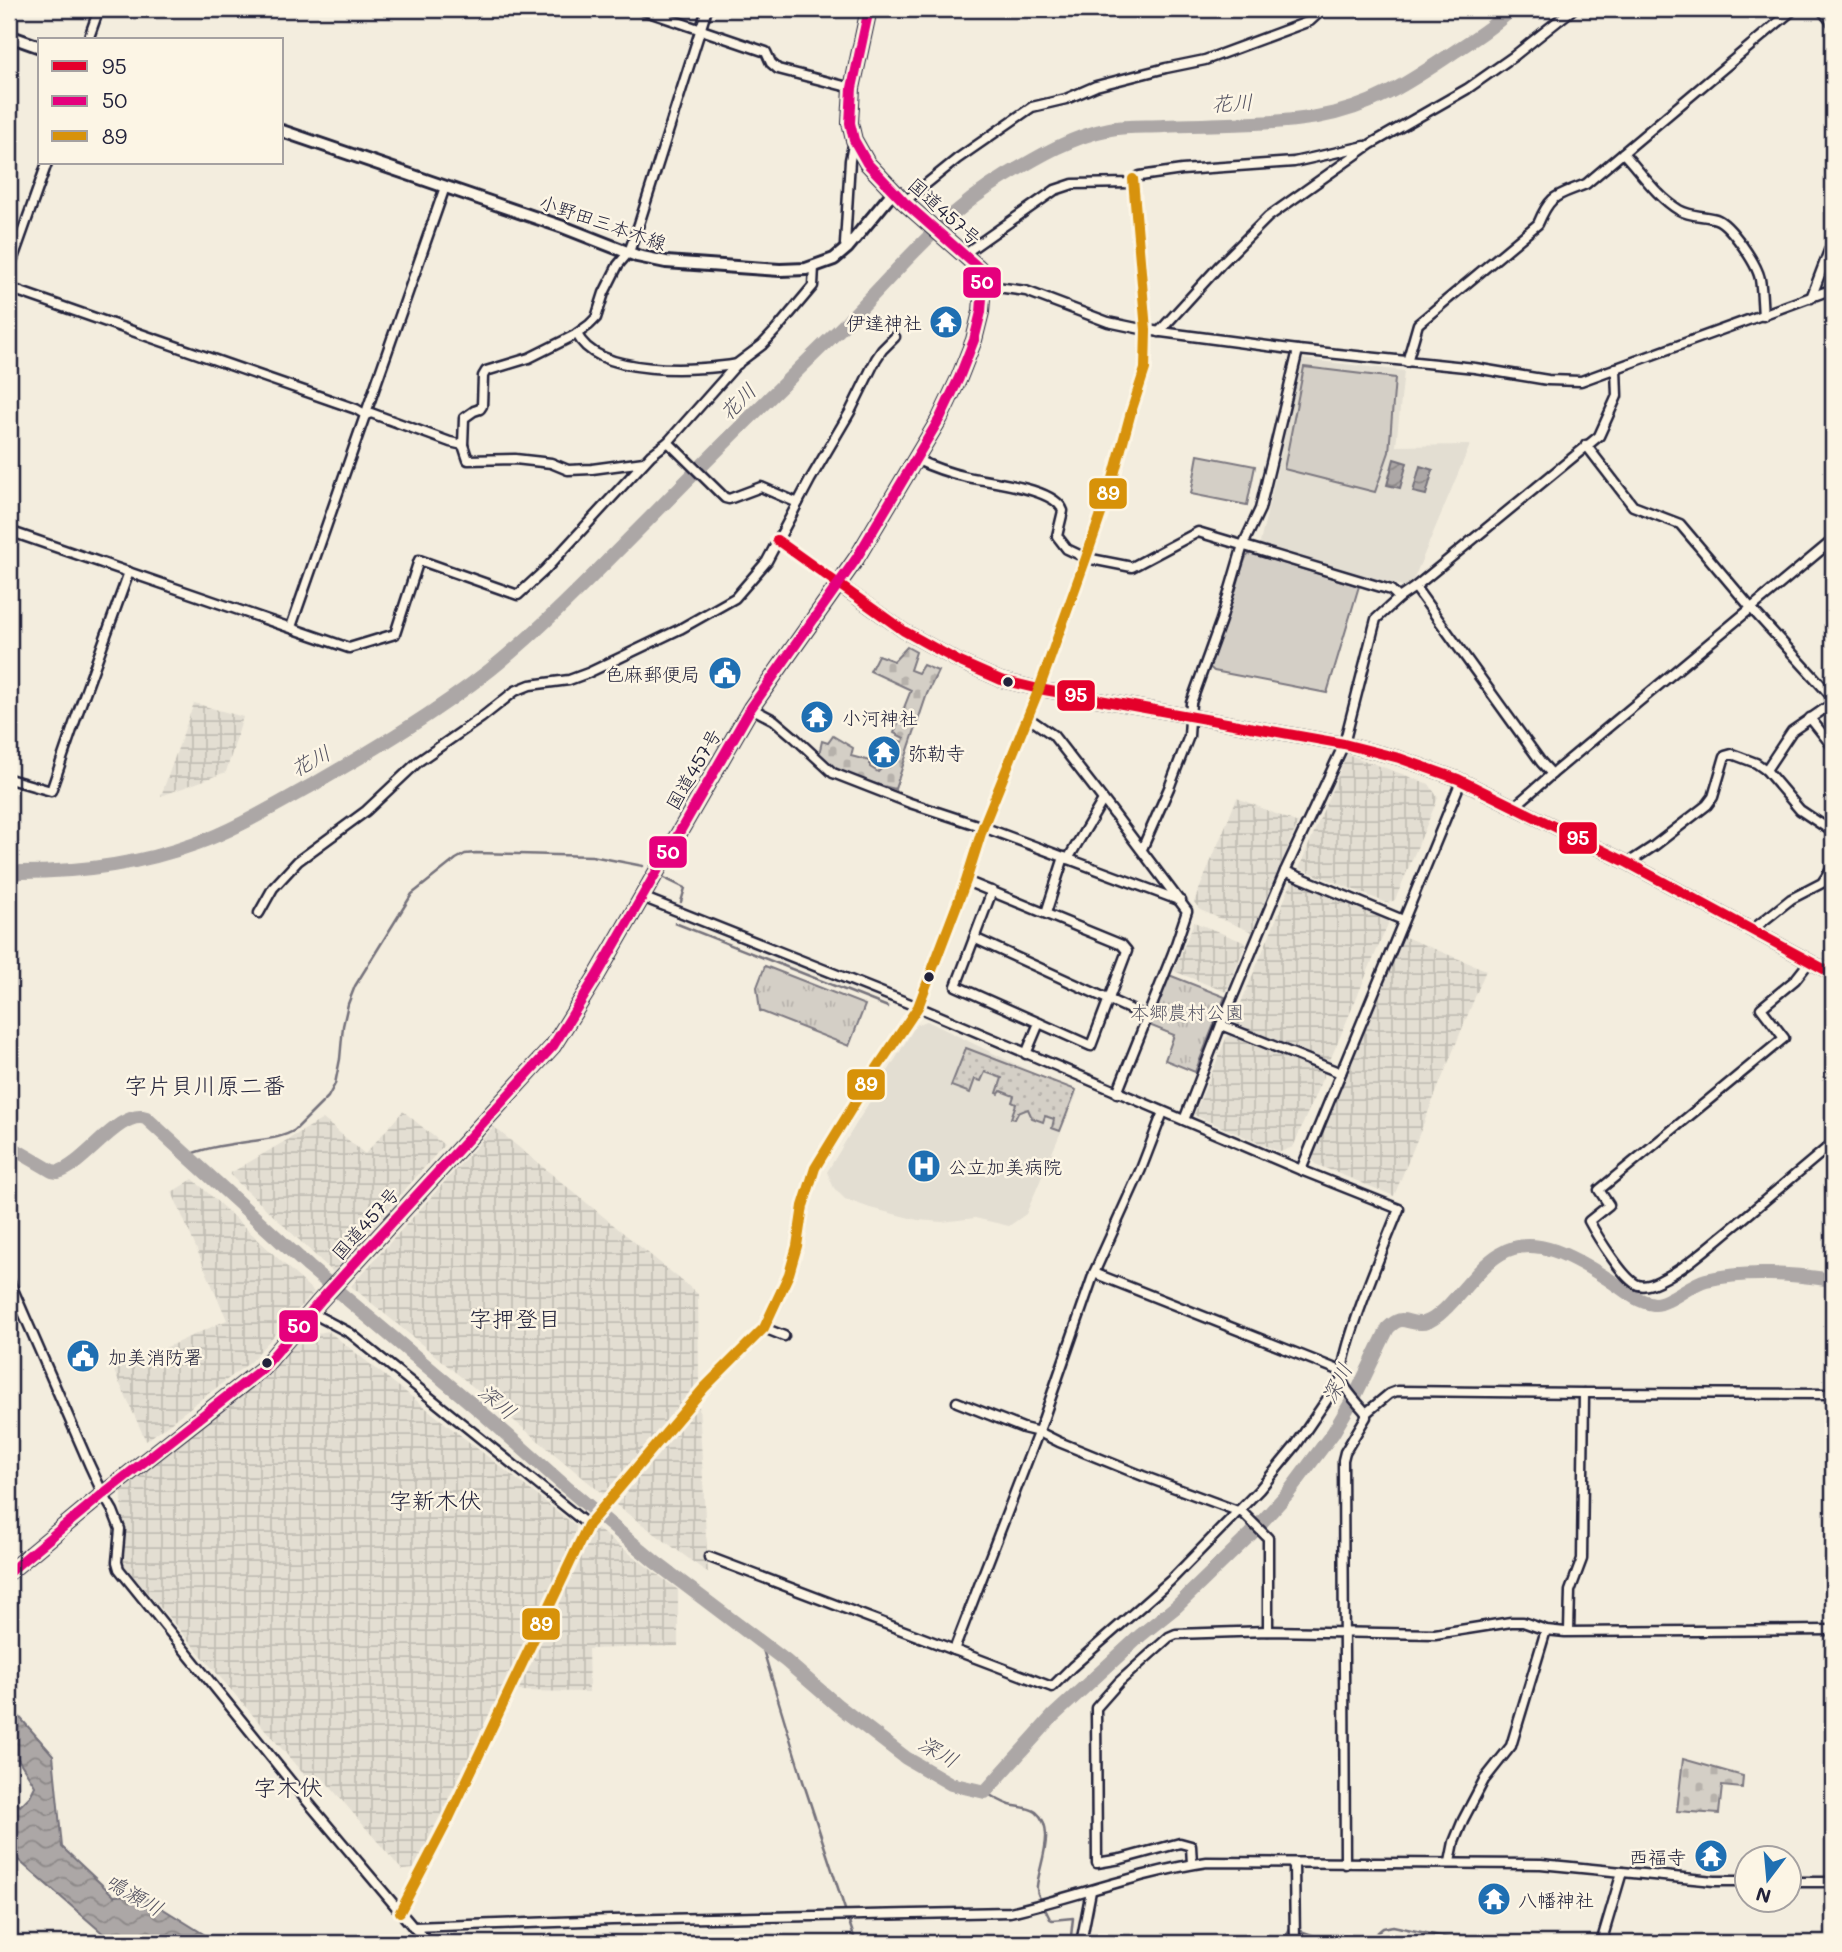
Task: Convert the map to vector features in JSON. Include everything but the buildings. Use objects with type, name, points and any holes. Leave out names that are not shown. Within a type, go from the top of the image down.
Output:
[{"type":"highway","name":"国道457号","points":[[9,1572],[262,1368],[553,1046],[596,977],[751,708],[856,559],[940,418],[969,352],[981,313],[983,285],[979,268],[904,202],[867,163],[854,140],[850,123],[852,88],[869,9]]},
{"type":"main road","points":[[9,36],[38,46]]},
{"type":"main road","name":"小野田三本木線","points":[[284,132],[637,256],[704,266],[796,270],[834,259],[847,248],[894,191]]},
{"type":"main road","points":[[838,584],[904,631],[958,661],[1000,680],[1344,744],[1399,758],[1461,780],[1628,863],[1833,974]]},
{"type":"street","points":[[89,38],[99,9]]},
{"type":"street","points":[[640,9],[766,52],[771,63],[778,69],[852,88]]},
{"type":"street","points":[[644,462],[568,470],[551,463],[515,459],[468,460],[463,444],[464,418],[482,406],[483,376],[486,371],[529,358],[577,334],[596,318],[604,293],[618,265],[629,252],[639,225],[707,9]]},
{"type":"street","points":[[904,202],[957,159],[1032,107],[1066,99],[1096,86],[1205,60],[1310,21],[1323,9]]},
{"type":"street","points":[[1159,332],[1268,217],[1371,144],[1467,89],[1573,9]]},
{"type":"street","points":[[1407,362],[1420,322],[1530,232],[1538,224],[1546,204],[1586,184],[1794,9]]},
{"type":"street","points":[[1821,9],[1833,24]]},
{"type":"street","points":[[847,248],[845,244],[850,160],[854,140]]},
{"type":"street","points":[[964,254],[1055,190],[1073,184],[1130,183],[1140,176],[1182,170],[1294,162],[1371,144]]},
{"type":"street","points":[[1623,153],[1650,184],[1681,211],[1721,222],[1733,234],[1757,269],[1763,316]]},
{"type":"street","points":[[9,270],[47,164]]},
{"type":"street","points":[[400,1912],[453,1809],[590,1523],[704,1388],[764,1328],[789,1274],[797,1246],[803,1206],[815,1168],[918,1007],[966,881],[983,827],[1039,689],[1086,558],[1112,482],[1130,412],[1145,369],[1146,330],[1133,179]]},
{"type":"street","points":[[290,627],[445,187]]},
{"type":"street","points":[[1811,298],[1833,240]]},
{"type":"street","points":[[9,531],[349,648],[395,634],[419,560],[518,595],[545,570],[651,455],[670,444],[738,363],[762,345],[776,330],[813,286],[814,266]]},
{"type":"street","points":[[983,285],[1026,292],[1108,323],[1146,330],[1298,350],[1475,368],[1548,380],[1581,381],[1833,289]]},
{"type":"street","points":[[9,288],[343,404],[366,415],[371,413],[450,442],[463,444]]},
{"type":"street","points":[[577,334],[592,350],[639,367],[705,369],[738,363]]},
{"type":"street","points":[[259,913],[273,888],[298,862],[366,811],[419,761],[515,691],[530,685],[569,680],[680,629],[735,598],[767,561],[850,412],[876,359],[895,337]]},
{"type":"street","points":[[1142,849],[1189,736],[1191,703],[1221,621],[1243,545],[1260,509],[1298,350]]},
{"type":"street","points":[[1184,1120],[1220,1025],[1285,871],[1344,744],[1376,619],[1602,432],[1618,390],[1616,368]]},
{"type":"street","points":[[670,444],[729,499],[761,487],[798,503]]},
{"type":"street","points":[[1587,445],[1633,506],[1680,524],[1833,700],[1832,705],[1793,731],[1766,770]]},
{"type":"street","points":[[915,459],[942,471],[1016,486],[1058,502],[1063,511],[1057,536],[1067,549],[1086,558],[1132,567],[1198,532],[1391,590],[1399,598]]},
{"type":"street","points":[[777,540],[838,584]]},
{"type":"street","points":[[1514,807],[1833,540]]},
{"type":"street","points":[[9,779],[51,791],[129,572]]},
{"type":"street","points":[[1415,587],[1552,774]]},
{"type":"street","points":[[751,708],[774,720],[833,773],[1181,901]]},
{"type":"street","points":[[1027,716],[1053,735],[1187,911],[1117,1093]]},
{"type":"street","points":[[1810,718],[1833,747]]},
{"type":"street","points":[[1628,863],[1707,805],[1713,797],[1726,756],[1731,754],[1756,763],[1766,770],[1800,810],[1833,832]]},
{"type":"street","points":[[1301,1170],[1461,780]]},
{"type":"street","points":[[1046,914],[1066,858],[1104,800]]},
{"type":"street","points":[[1752,930],[1787,902],[1822,883],[1833,867]]},
{"type":"street","points":[[1285,871],[1403,920]]},
{"type":"street","points":[[966,881],[992,891],[1122,945],[1127,951],[1091,1046],[956,986],[992,891]]},
{"type":"street","points":[[642,897],[918,1007],[1117,1093],[1399,1209],[1348,1342],[1342,1378],[1296,1445],[1242,1513],[1052,1687],[709,1556]]},
{"type":"street","points":[[974,938],[1147,1017]]},
{"type":"street","points":[[1810,961],[1795,980],[1761,1009],[1784,1038],[1599,1190],[1609,1205],[1589,1221],[1623,1271],[1637,1285],[1654,1284],[1716,1241],[1833,1143]]},
{"type":"street","points":[[1026,1054],[1039,1023]]},
{"type":"street","points":[[1220,1025],[1341,1073]]},
{"type":"street","points":[[954,1650],[1039,1432],[1094,1273],[1141,1169],[1163,1112]]},
{"type":"street","points":[[1094,1273],[1342,1378],[1366,1413]]},
{"type":"street","points":[[9,1280],[52,1382],[120,1529],[117,1562],[119,1569],[296,1788],[400,1912],[430,1943]]},
{"type":"street","points":[[310,1312],[350,1334],[590,1523]]},
{"type":"street","points":[[764,1328],[783,1336]]},
{"type":"street","points":[[1345,1864],[1343,1460],[1366,1413],[1389,1394],[1397,1391],[1833,1394]]},
{"type":"street","points":[[1569,1631],[1570,1591],[1582,1559],[1584,1393]]},
{"type":"street","points":[[957,1402],[1242,1513],[1268,1538],[1268,1631]]},
{"type":"street","points":[[1192,1864],[1191,1846],[1180,1843],[1097,1863],[1096,1708],[1119,1682],[1175,1634],[1268,1631],[1436,1634],[1511,1622],[1523,1622],[1546,1630],[1622,1633],[1833,1630]]},
{"type":"street","points":[[1451,1863],[1454,1842],[1463,1820],[1484,1780],[1511,1745],[1546,1630]]},
{"type":"street","points":[[413,1927],[1010,1912],[1154,1871],[1207,1862],[1541,1864],[1734,1881]]},
{"type":"street","points":[[1294,1864],[1295,1939],[1311,1943]]},
{"type":"street","points":[[1601,1943],[1622,1872]]},
{"type":"street","points":[[1804,1882],[1833,1882]]},
{"type":"street","points":[[1082,1940],[1091,1891]]},
{"type":"shaded area","points":[[1300,359],[1404,371],[1396,446],[1470,445],[1410,588],[1259,547]]},
{"type":"shaded area","points":[[194,703],[243,717],[226,772],[161,796]]},
{"type":"shaded area","points":[[1347,754],[1429,784],[1438,798],[1395,900],[1387,903],[1299,868]]},
{"type":"shaded area","points":[[1237,798],[1298,823],[1252,932],[1200,910],[1194,902]]},
{"type":"shaded area","points":[[1293,879],[1387,918],[1388,924],[1293,1147],[1280,1152],[1194,1115]]},
{"type":"shaded area","points":[[1194,922],[1246,943],[1226,992],[1174,971]]},
{"type":"shaded area","points":[[1400,935],[1486,970],[1394,1196],[1315,1164],[1310,1156]]},
{"type":"shaded area","points":[[927,1021],[1077,1094],[1026,1214],[1009,1226],[975,1218],[942,1222],[918,1220],[870,1208],[845,1199],[834,1188],[827,1172],[916,1025]]},
{"type":"shaded area","points":[[403,1111],[444,1145],[333,1272],[229,1174],[323,1119],[365,1154]]},
{"type":"shaded area","points":[[494,1127],[698,1294],[699,1381],[604,1495],[351,1286]]},
{"type":"shaded area","points":[[193,1179],[314,1292],[249,1363],[146,1441],[114,1371],[227,1320],[172,1192]]},
{"type":"shaded area","points":[[328,1331],[576,1526],[575,1539],[414,1869],[402,1870],[321,1776],[306,1777],[122,1563],[122,1491],[258,1382],[299,1337]]},
{"type":"shaded area","points":[[699,1405],[708,1573],[616,1505]]},
{"type":"shaded area","points":[[596,1528],[678,1590],[678,1646],[588,1649],[589,1692],[517,1691],[590,1536]]},
{"type":"green space","points":[[1304,367],[1395,378],[1389,452],[1375,492],[1284,469]]},
{"type":"green space","points":[[1198,455],[1255,466],[1247,505],[1191,494]]},
{"type":"green space","points":[[1251,553],[1359,586],[1327,693],[1214,671],[1207,665],[1246,557]]},
{"type":"green space","points":[[907,647],[916,652],[910,670],[918,673],[923,665],[938,671],[927,694],[895,789],[843,772],[819,754],[822,741],[828,743],[833,736],[853,748],[851,756],[870,761],[870,767],[878,772],[883,767],[889,767],[898,748],[892,742],[893,739],[903,742],[904,738],[894,733],[911,690],[870,671],[878,655],[894,661]]},
{"type":"green space","points":[[765,966],[865,1005],[849,1046],[760,1011],[757,987]]},
{"type":"green space","name":"本郷農村公園","points":[[1169,975],[1225,997],[1195,1072],[1165,1060],[1174,1035],[1149,1025]]},
{"type":"green space","points":[[966,1048],[1076,1090],[1060,1131],[1052,1128],[1054,1119],[1045,1116],[1043,1122],[1032,1118],[1028,1109],[1018,1113],[1015,1119],[1011,1118],[1016,1104],[1012,1102],[1014,1096],[1001,1091],[997,1093],[1002,1078],[985,1072],[981,1081],[975,1079],[970,1093],[951,1086]]},
{"type":"green space","points":[[1683,1759],[1743,1776],[1742,1788],[1722,1786],[1719,1814],[1677,1811]]},
{"type":"water","points":[[1394,459],[1407,463],[1400,488],[1387,485]]},
{"type":"water","points":[[1420,466],[1433,470],[1426,495],[1413,492]]},
{"type":"water","points":[[9,1705],[53,1755],[62,1847],[114,1896],[139,1894],[218,1943],[114,1943],[9,1852],[9,1795],[20,1806],[35,1786],[18,1759],[9,1757]]},
{"type":"waterway","name":"花川","points":[[9,872],[103,867],[172,852],[211,838],[316,783],[448,701],[511,653],[570,598],[937,229],[980,193],[1029,162],[1068,142],[1110,129],[1279,122],[1337,113],[1372,100],[1422,74],[1484,32],[1512,9]]},
{"type":"waterway","points":[[188,1155],[220,1146],[285,1135],[295,1130],[328,1097],[335,1084],[343,1026],[355,986],[412,894],[456,859],[465,854],[476,853],[592,856],[643,866]]},
{"type":"waterway","points":[[660,876],[685,888],[681,902]]},
{"type":"waterway","points":[[675,923],[888,1007]]},
{"type":"waterway","name":"深川","points":[[9,1146],[58,1172],[79,1159],[113,1129],[136,1117],[146,1118],[309,1267],[655,1562],[786,1661],[837,1705],[906,1758],[951,1784],[985,1792],[1053,1716],[1141,1635],[1177,1606],[1251,1534],[1288,1493],[1333,1433],[1356,1394],[1388,1328],[1401,1320],[1428,1322],[1442,1312],[1485,1266],[1500,1254],[1527,1246],[1556,1251],[1583,1264],[1635,1297],[1654,1304],[1666,1301],[1700,1282],[1722,1277],[1770,1274],[1833,1280]]},
{"type":"waterway","points":[[761,1643],[856,1943]]},
{"type":"waterway","points":[[985,1792],[1007,1804],[1033,1810],[1042,1819],[1046,1837],[1037,1888],[1041,1901]]},
{"type":"waterway","points":[[1044,1907],[1052,1920],[1073,1918],[1071,1936],[1090,1943]]},
{"type":"waterway","points":[[1365,1943],[1383,1928],[1393,1926],[1449,1938],[1488,1937],[1512,1943]]},
{"type":"waterway","points":[[1288,1943],[1287,1934],[1292,1928]]},
{"type":"waterway","points":[[1298,1930],[1334,1943]]},
{"type":"transit line","name":"50","points":[[9,1572],[262,1369],[320,1301],[553,1046],[596,977],[751,708],[856,559],[940,418],[974,340],[981,312],[983,285],[979,268],[904,202],[867,163],[854,140],[850,123],[852,88],[869,9]]},
{"type":"transit line","name":"89","points":[[400,1912],[448,1820],[588,1525],[704,1388],[764,1328],[789,1274],[797,1246],[803,1206],[815,1168],[918,1007],[966,881],[983,827],[1039,689],[1086,558],[1112,482],[1145,369],[1146,330],[1133,179]]},
{"type":"transit line","name":"95","points":[[777,540],[904,631],[958,661],[1001,680],[1344,744],[1399,758],[1458,779],[1628,863],[1833,974]]},
{"type":"place","name":"伊達神社","points":[[946,322]]},
{"type":"place","name":"色麻郵便局","points":[[725,673]]},
{"type":"place","name":"小河神社","points":[[817,717]]},
{"type":"place","name":"弥勒寺","points":[[884,752]]},
{"type":"place","name":"公立加美病院","points":[[924,1166]]},
{"type":"place","name":"加美消防署","points":[[83,1356]]},
{"type":"place","name":"西福寺","points":[[1711,1856]]},
{"type":"place","name":"八幡神社","points":[[1494,1899]]},
{"type":"district","name":"字片貝川原二番","points":[[205,1085]]},
{"type":"district","name":"字押登目","points":[[515,1318]]},
{"type":"district","name":"字新木伏","points":[[435,1500]]},
{"type":"district","name":"字木伏","points":[[288,1787]]},
{"type":"water label","name":"鳴瀬川","points":[[135,1894]]}]
